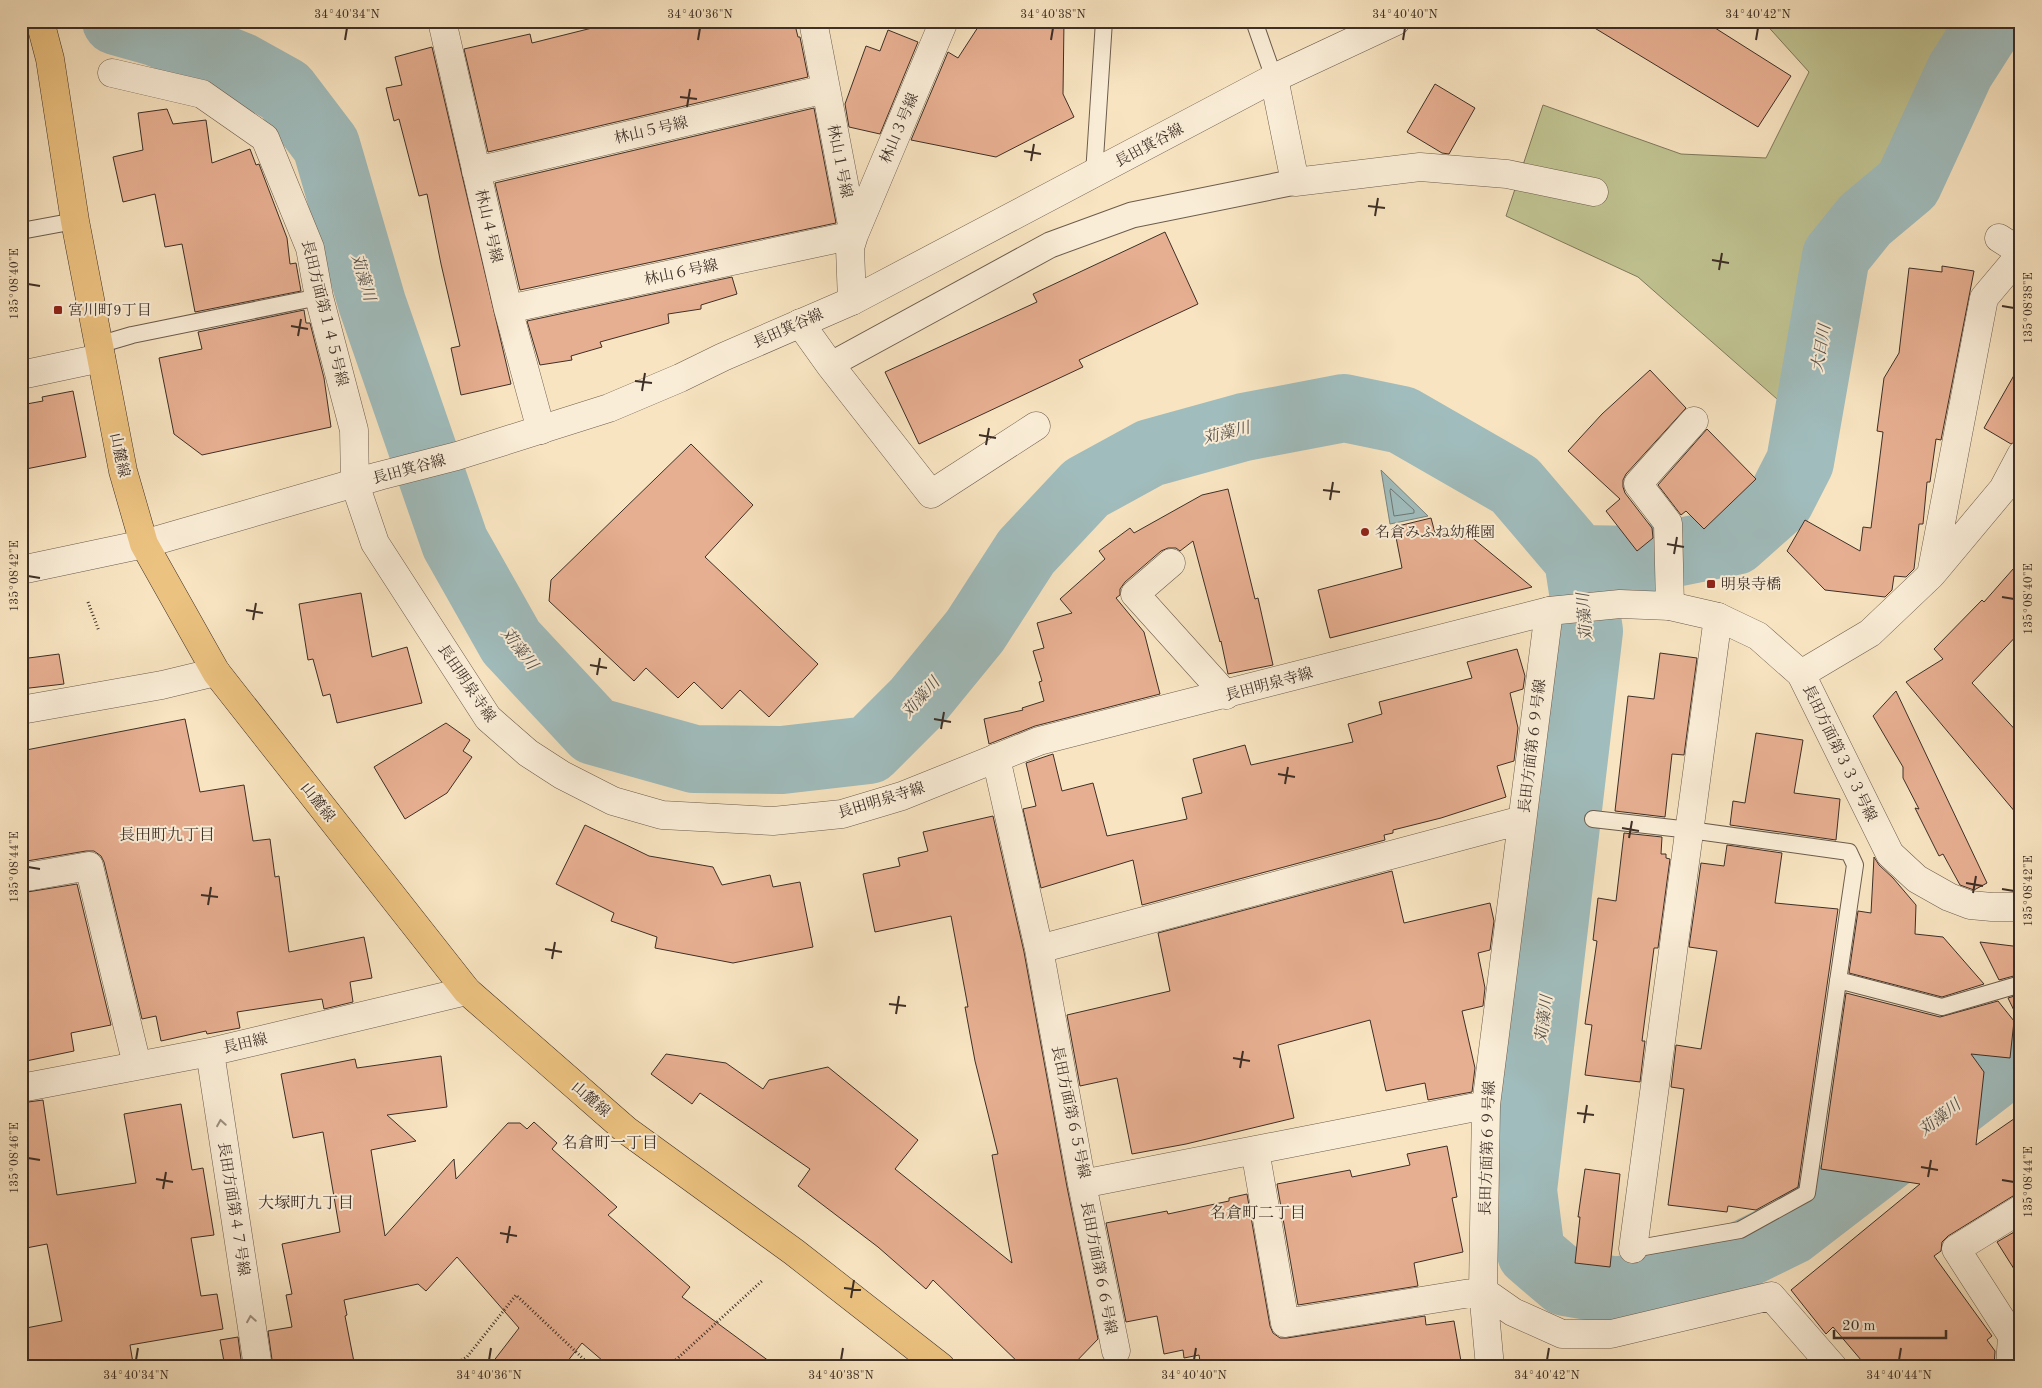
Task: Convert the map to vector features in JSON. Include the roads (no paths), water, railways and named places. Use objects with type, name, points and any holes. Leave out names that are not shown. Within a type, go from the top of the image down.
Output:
[{"type":"main road","name":"山麓線","points":[[40,21],[50,59],[75,222],[123,471],[144,544],[216,672],[467,992],[626,1130],[794,1252],[941,1367]]},
{"type":"street","name":"林山４号線","points":[[442,21],[508,310],[541,430]]},
{"type":"street","name":"林山１号線","points":[[813,21],[854,235],[850,248],[852,300]]},
{"type":"street","name":"林山３号線","points":[[854,235],[944,21]]},
{"type":"street","name":"長田箕谷線","points":[[144,544],[456,456],[609,408],[852,300],[1274,78],[1396,21]]},
{"type":"street","name":"長田方面第１４５号線","points":[[112,73],[202,94],[265,138],[310,248],[319,297],[367,480]]},
{"type":"street","points":[[1274,78],[1295,182]]},
{"type":"street","name":"林山５号線","points":[[476,171],[826,89]]},
{"type":"street","points":[[830,365],[1050,245],[1132,215],[1295,182],[1420,167],[1507,174],[1594,192]]},
{"type":"street","name":"林山６号線","points":[[508,310],[854,235]]},
{"type":"street","points":[[1931,575],[1984,298],[2014,248]]},
{"type":"street","points":[[800,323],[830,365],[931,494],[1036,426]]},
{"type":"street","points":[[21,375],[100,351]]},
{"type":"street","points":[[1670,606],[1668,522],[1638,484],[1694,421]]},
{"type":"street","points":[[1801,674],[1870,633],[1931,575],[2003,489],[2021,455]]},
{"type":"street","name":"長田明泉寺線","points":[[367,480],[376,543],[488,718],[528,753],[562,775],[613,801],[662,815],[772,821],[842,814],[902,796],[1039,741],[1226,695],[1549,611],[1620,604]]},
{"type":"street","points":[[21,570],[144,544]]},
{"type":"street","points":[[1171,564],[1135,594],[1226,695]]},
{"type":"street","name":"長田方面第３３３号線","points":[[1620,604],[1670,606],[1718,616],[1758,636],[1801,674],[1890,854],[1917,879],[1949,897],[1970,905],[2021,907]]},
{"type":"street","name":"長田方面第６９号線","points":[[1490,1367],[1482,1291],[1486,1105],[1549,611]]},
{"type":"street","points":[[1633,1249],[1718,616]]},
{"type":"street","points":[[21,710],[162,685],[216,672]]},
{"type":"street","name":"長田方面第６５号線","points":[[996,758],[1038,949],[1082,1184],[1486,1105]]},
{"type":"street","points":[[1038,949],[1522,820]]},
{"type":"street","points":[[21,878],[89,866],[137,1065]]},
{"type":"street","name":"長田線","points":[[21,1088],[210,1052],[467,992]]},
{"type":"street","name":"長田方面第４７号線","points":[[210,1052],[258,1367]]},
{"type":"street","points":[[1255,1150],[1285,1323],[1482,1291],[1514,1312],[1562,1334],[1611,1334],[1771,1296],[1833,1367]]},
{"type":"street","name":"長田方面第６６号線","points":[[1082,1184],[1116,1351]]},
{"type":"street","points":[[2010,1367],[2012,1336],[1956,1249],[2021,1209]]},
{"type":"lane","points":[[1094,174],[1104,21]]},
{"type":"lane","points":[[1254,21],[1274,78]]},
{"type":"lane","points":[[21,231],[75,222]]},
{"type":"lane","points":[[100,351],[132,335],[319,297]]},
{"type":"lane","points":[[1593,819],[1690,830],[1848,852],[1855,865],[1807,1193],[1740,1230],[1633,1249]]},
{"type":"lane","points":[[1838,980],[1942,1007],[2021,984]]},
{"type":"water","points":[[1381,470],[1428,516],[1390,524]]},
{"type":"waterway","name":"苅藻川","points":[[116,21],[155,32],[240,66],[285,91],[326,145],[372,303],[455,543],[511,642],[594,731],[694,759],[782,760],[869,750],[917,702],[975,631],[1026,552],[1086,488],[1150,453],[1244,427],[1344,408],[1402,420],[1515,485],[1578,559],[1589,631],[1523,1190],[1531,1253],[1565,1282],[1618,1291],[1722,1265],[1791,1231],[2021,1054]]},
{"type":"waterway","name":"大日川","points":[[1578,559],[1640,560],[1735,541],[1780,501],[1800,462],[1836,256],[1865,220],[1908,184],[1960,71],[1992,21]]},
{"type":"place","name":"宮川町9丁目","points":[[58,310]]},
{"type":"place","name":"名倉みふね幼稚園","points":[[1365,532]]},
{"type":"place","name":"明泉寺橋","points":[[1711,584]]},
{"type":"district","name":"長田町九丁目","points":[[167,834]]},
{"type":"district","name":"名倉町一丁目","points":[[610,1142]]},
{"type":"district","name":"大塚町九丁目","points":[[306,1202]]},
{"type":"district","name":"名倉町二丁目","points":[[1258,1212]]}]
